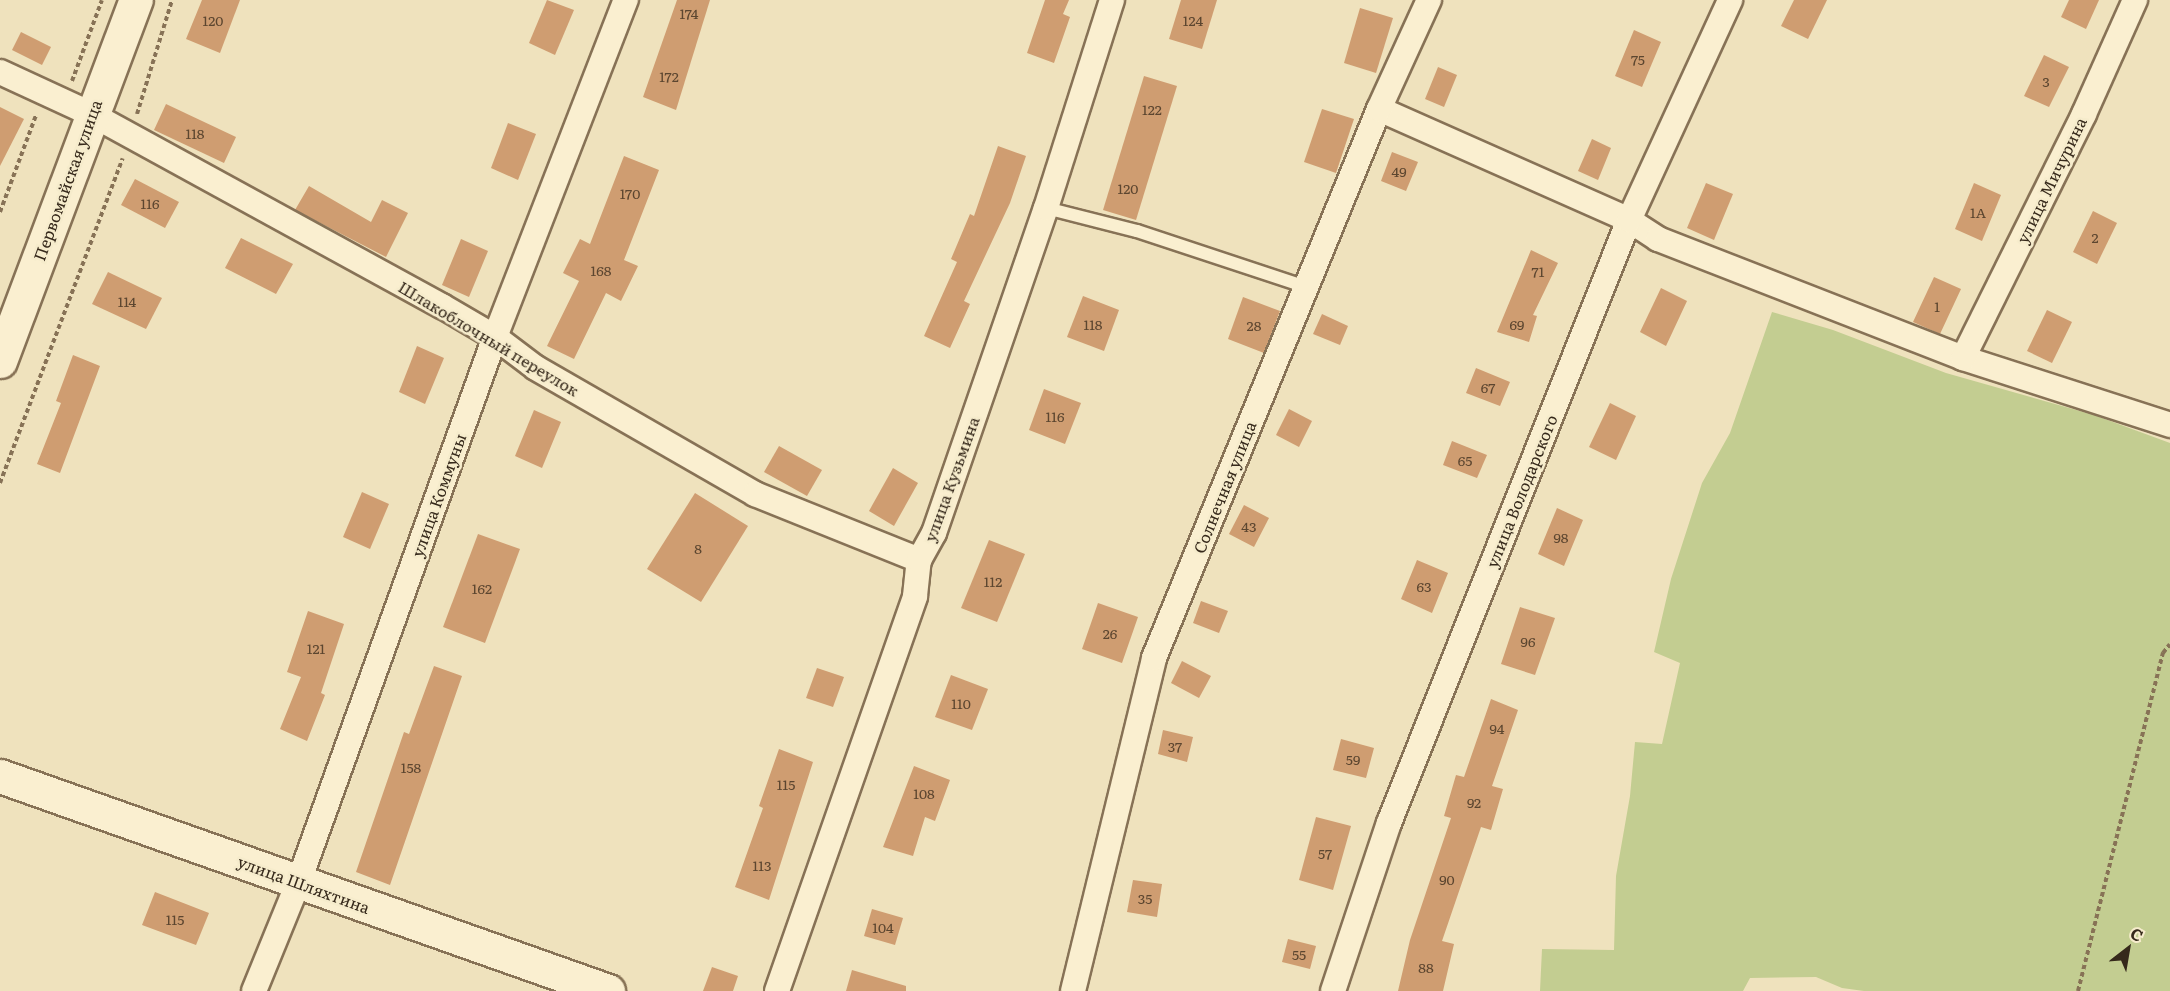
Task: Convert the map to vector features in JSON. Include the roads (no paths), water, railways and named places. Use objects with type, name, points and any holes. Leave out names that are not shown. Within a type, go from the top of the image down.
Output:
[{"type":"main road","name":"Первомайская улица","points":[[0,361],[91,114],[136,0]]},
{"type":"main road","name":"улица Шляхтина","points":[[0,776],[608,991]]},
{"type":"street","name":"улица Коммуны","points":[[254,991],[299,881],[495,337],[626,0]]},
{"type":"street","name":"улица Кузьмина","points":[[777,991],[915,596],[919,560],[934,533],[1046,208],[1112,0]]},
{"type":"street","name":"Солнечная улица","points":[[1073,991],[1154,658],[1379,110],[1429,0]]},
{"type":"street","name":"улица Володарского","points":[[1333,991],[1389,823],[1629,220],[1730,0]]},
{"type":"street","name":"улица Мичурина","points":[[1963,358],[2084,114],[2135,0]]},
{"type":"street","name":"Шлакоблочный переулок","points":[[0,72],[91,114],[495,337],[536,368],[755,494],[919,560]]},
{"type":"street","points":[[1379,110],[1629,220],[1658,239],[1963,358],[2170,425]]},
{"type":"lane","points":[[1046,208],[1137,231],[1306,287]]}]
